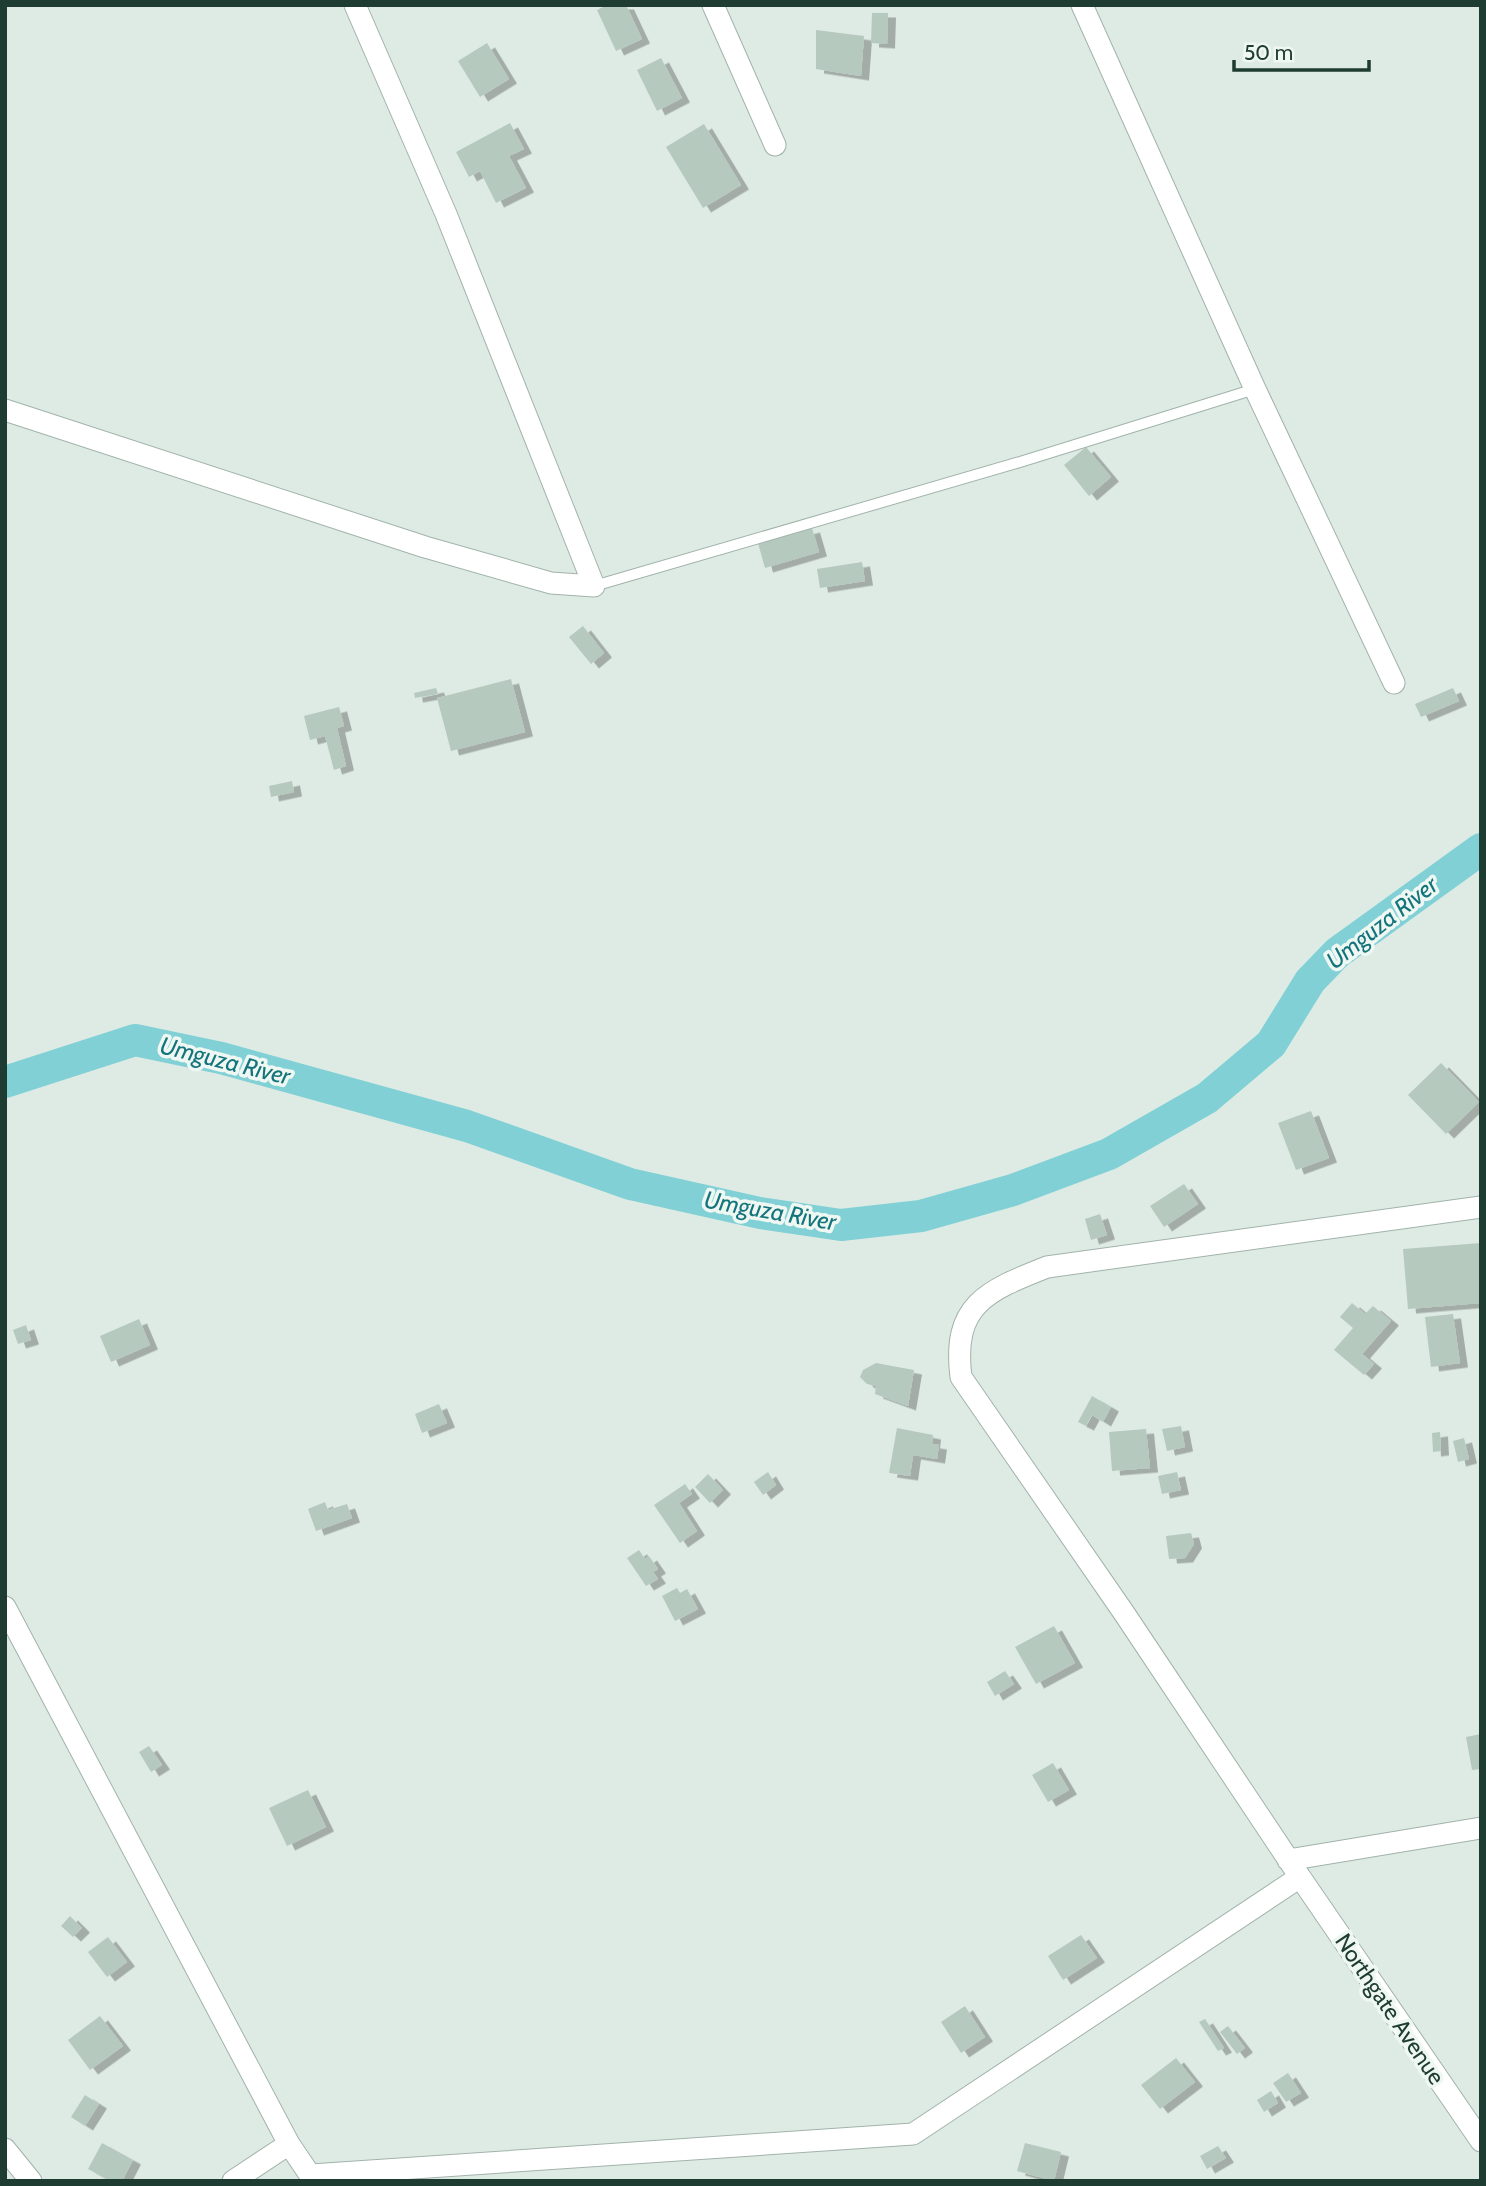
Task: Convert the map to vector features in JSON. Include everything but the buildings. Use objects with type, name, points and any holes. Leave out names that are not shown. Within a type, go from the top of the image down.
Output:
[{"type":"street","points":[[5,410],[425,547],[551,583],[594,586],[446,214],[355,5]]},
{"type":"street","points":[[713,5],[775,145]]},
{"type":"street","points":[[1082,5],[1255,389],[1394,683]]},
{"type":"street","name":"Northgate Avenue","points":[[1481,1207],[1047,1268],[989,1294],[967,1315],[957,1349],[961,1377],[1481,2141]]},
{"type":"street","points":[[5,1606],[289,2144],[312,2178],[913,2134],[1294,1869],[1481,1828]]},
{"type":"street","points":[[233,2181],[289,2144]]},
{"type":"street","points":[[5,2149],[31,2181]]},
{"type":"lane","points":[[594,586],[1020,463],[1255,389]]},
{"type":"waterway","name":"Umguza River","points":[[5,1082],[135,1040],[221,1058],[467,1126],[630,1184],[760,1213],[841,1225],[921,1216],[1013,1190],[1109,1154],[1207,1098],[1271,1044],[1310,981],[1337,953],[1481,849]]}]
